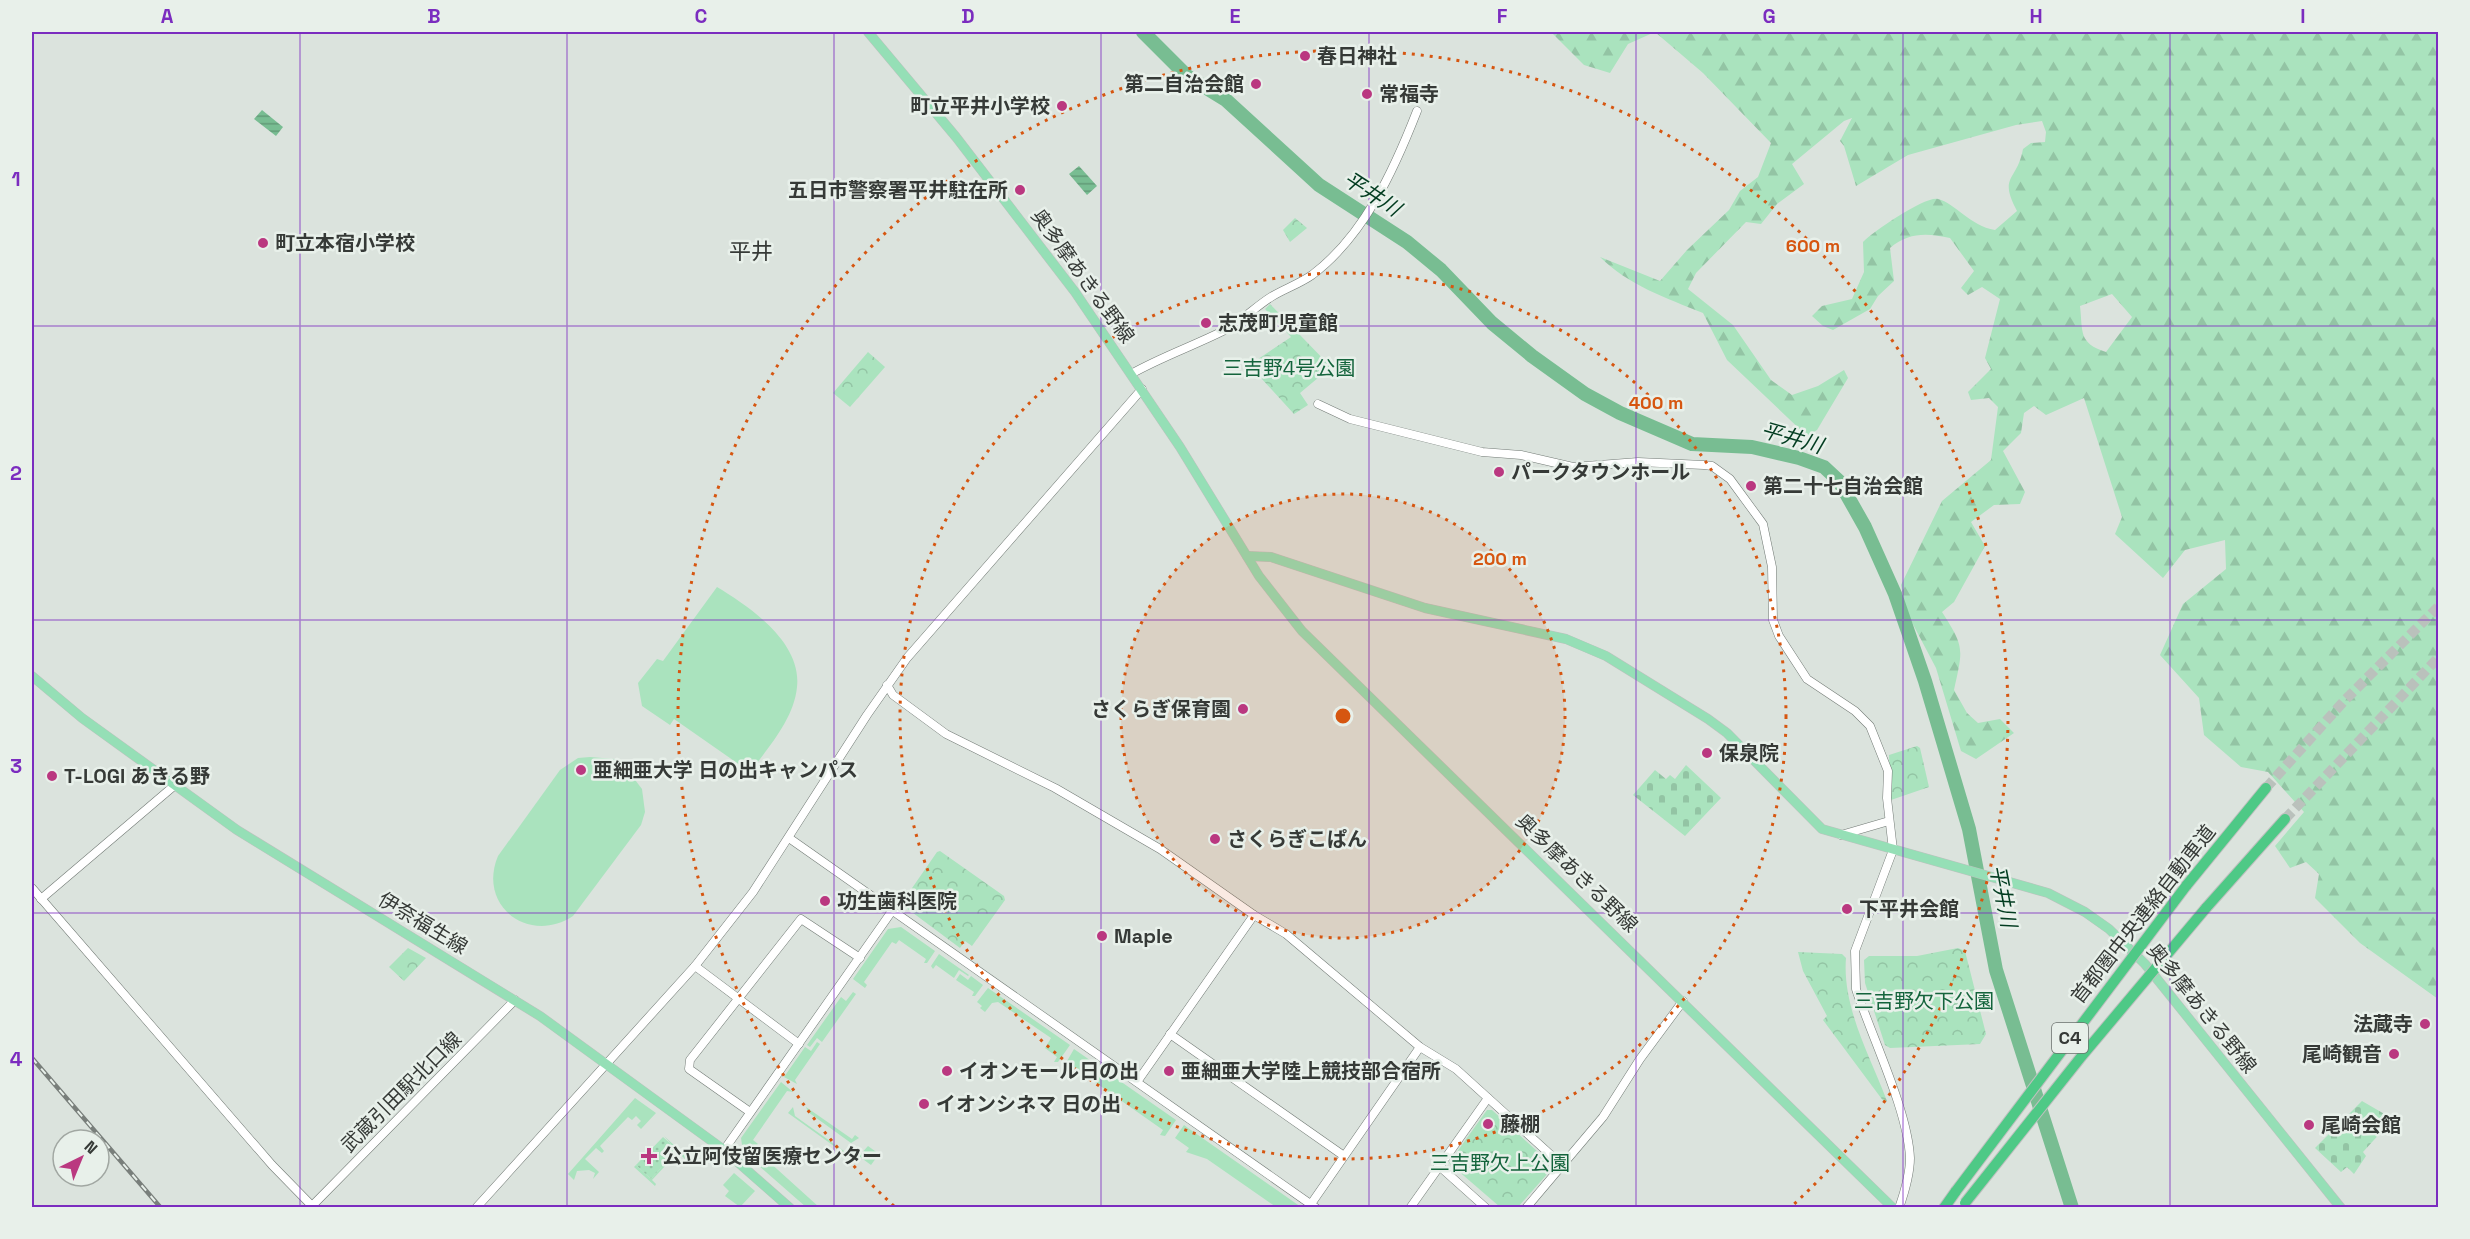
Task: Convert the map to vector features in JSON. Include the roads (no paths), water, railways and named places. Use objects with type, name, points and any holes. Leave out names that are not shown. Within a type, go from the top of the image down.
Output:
[{"type":"highway","name":"首都圏中央連絡自動車道","points":[[1944,1208],[2186,886],[2266,788]]},
{"type":"highway","name":"首都圏中央連絡自動車道","points":[[1963,1205],[2081,1057],[2206,908],[2285,819]]},
{"type":"main road","name":"奥多摩あきる野線","points":[[868,32],[1014,211],[1142,389],[1247,556],[1279,604],[1302,632],[1683,1000],[1893,1208]]},
{"type":"main road","points":[[1247,556],[1271,557],[1425,608],[1535,630],[1587,646],[1708,719],[1727,733],[1816,825],[1840,836],[1893,850]]},
{"type":"main road","name":"伊奈福生線","points":[[32,676],[82,718],[175,785],[308,874],[515,1000],[724,1150],[790,1208]]},
{"type":"main road","name":"奥多摩あきる野線","points":[[1893,850],[1999,879],[2061,899],[2085,912],[2121,939],[2145,964],[2341,1208]]},
{"type":"street","points":[[1131,374],[1224,331],[1270,298],[1310,277],[1334,256],[1359,224],[1399,158],[1417,111]]},
{"type":"street","points":[[476,1208],[695,966],[753,892],[887,685],[907,658],[1142,389]]},
{"type":"street","points":[[1317,404],[1350,419],[1482,452],[1521,455],[1573,467],[1638,462],[1704,465],[1724,473],[1751,505],[1763,524],[1772,567],[1773,620],[1788,652],[1807,679],[1855,711],[1872,731],[1888,771],[1889,821],[1893,850],[1860,933],[1855,951],[1854,973],[1856,989],[1897,1102],[1908,1143],[1909,1173],[1899,1208]]},
{"type":"street","points":[[887,685],[893,696],[946,734],[1065,793],[1160,849],[1295,941],[1359,998],[1420,1047],[1456,1070],[1563,1166]]},
{"type":"street","points":[[41,899],[175,785]]},
{"type":"street","points":[[1840,836],[1889,821]]},
{"type":"street","points":[[789,838],[1313,1206],[1344,1156],[1420,1047]]},
{"type":"street","points":[[32,888],[272,1165],[312,1207]]},
{"type":"street","points":[[724,1150],[892,910]]},
{"type":"street","points":[[1137,1082],[1254,915]]},
{"type":"street","points":[[750,1112],[689,1069],[688,1065],[801,919],[860,958]]},
{"type":"street","points":[[695,966],[799,1044]]},
{"type":"street","name":"武蔵引田駅北口線","points":[[312,1207],[515,1000]]},
{"type":"street","points":[[1526,1208],[1603,1117],[1640,1059],[1683,1000]]},
{"type":"street","points":[[1170,1034],[1344,1156]]},
{"type":"street","points":[[1410,1208],[1438,1165],[1488,1098]]},
{"type":"street","points":[[1438,1165],[1486,1208]]},
{"type":"waterway","name":"平井川","points":[[1143,32],[1187,76],[1226,100],[1319,185],[1407,242],[1441,270],[1492,323],[1532,356],[1585,394],[1620,413],[1692,444],[1752,447],[1799,458],[1824,467],[1839,481],[1865,527],[1895,594],[1925,681],[1969,829],[1996,970],[2072,1208]]},
{"type":"tunnel","points":[[2266,788],[2344,701],[2438,607]]},
{"type":"tunnel","points":[[2285,819],[2438,658]]},
{"type":"railway","points":[[32,1058],[161,1208]]},
{"type":"place","name":"春日神社","points":[[1305,56]]},
{"type":"place","name":"第二自治会館","points":[[1256,84]]},
{"type":"place","name":"常福寺","points":[[1367,94]]},
{"type":"place","name":"町立平井小学校","points":[[1062,106]]},
{"type":"place","name":"五日市警察署平井駐在所","points":[[1020,190]]},
{"type":"place","name":"町立本宿小学校","points":[[263,243]]},
{"type":"place","name":"志茂町児童館","points":[[1206,323]]},
{"type":"place","name":"パークタウンホール","points":[[1499,472]]},
{"type":"place","name":"第二十七自治会館","points":[[1751,486]]},
{"type":"place","name":"さくらぎ保育園","points":[[1243,709]]},
{"type":"place","name":"保泉院","points":[[1707,753]]},
{"type":"place","name":"亜細亜大学 日の出キャンパス","points":[[581,770]]},
{"type":"place","name":"T-LOGI あきる野","points":[[52,776]]},
{"type":"place","name":"さくらぎこぱん","points":[[1215,839]]},
{"type":"place","name":"功生歯科医院","points":[[825,901]]},
{"type":"place","name":"下平井会館","points":[[1847,909]]},
{"type":"place","name":"Maple","points":[[1102,936]]},
{"type":"place","name":"法蔵寺","points":[[2425,1024]]},
{"type":"place","name":"尾崎観音","points":[[2394,1054]]},
{"type":"place","name":"イオンモール日の出","points":[[947,1071]]},
{"type":"place","name":"亜細亜大学陸上競技部合宿所","points":[[1169,1071]]},
{"type":"place","name":"イオンシネマ 日の出","points":[[924,1104]]},
{"type":"place","name":"藤棚","points":[[1488,1124]]},
{"type":"place","name":"尾崎会館","points":[[2309,1125]]},
{"type":"place","name":"公立阿伎留医療センター","points":[[649,1156]]},
{"type":"district","name":"平井","points":[[751,251]]},
{"type":"park label","name":"三吉野4号公園","points":[[1289,368]]},
{"type":"park label","name":"三吉野欠下公園","points":[[1924,1001]]},
{"type":"park label","name":"三吉野欠上公園","points":[[1500,1163]]}]
